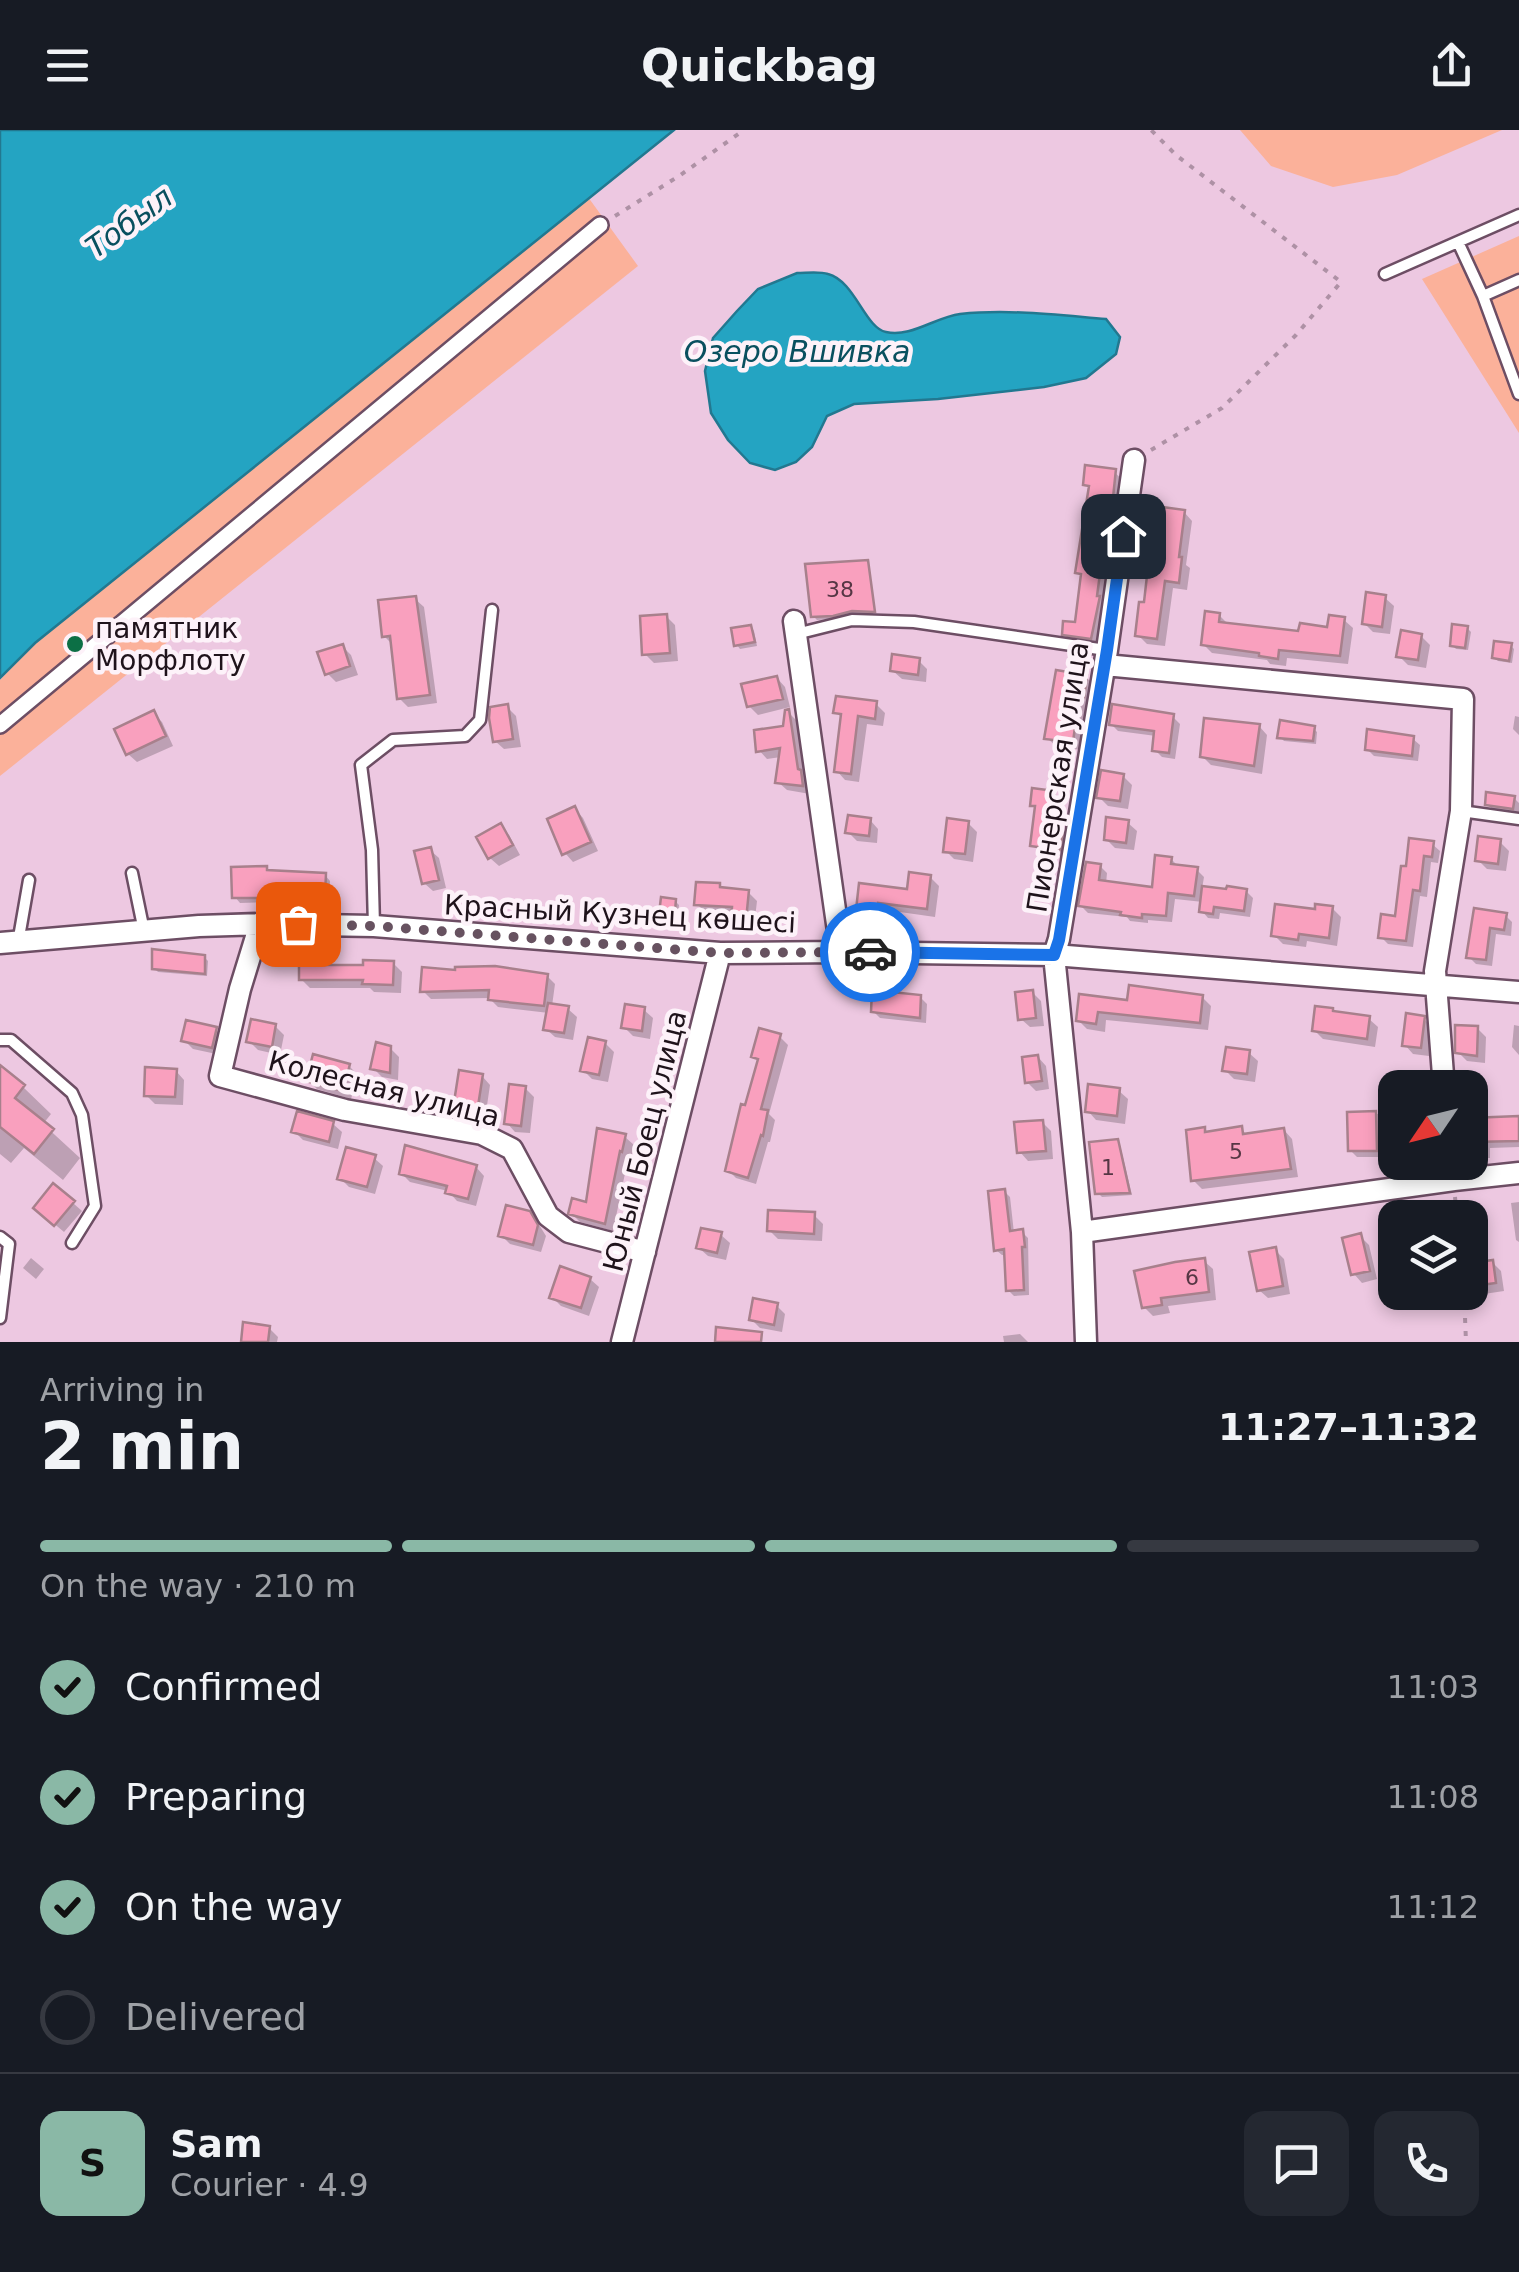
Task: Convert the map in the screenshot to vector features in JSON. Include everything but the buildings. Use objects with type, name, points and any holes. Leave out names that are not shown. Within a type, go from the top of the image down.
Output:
[{"type":"street","points":[[0,726],[600,225]]},
{"type":"street","name":"Пионерская улица","points":[[1086,1342],[1082,1232],[1054,955],[1106,657],[1134,460]]},
{"type":"street","points":[[795,628],[841,952]]},
{"type":"street","points":[[1106,657],[1464,699],[1461,810],[1435,971],[1442,1070]]},
{"type":"street","name":"Колесная улица","points":[[260,924],[220,1076],[345,1110],[482,1134],[512,1149],[548,1216],[569,1232],[645,1252]]},
{"type":"street","name":"Красный Кузнец көшесі","points":[[6,947],[198,926],[374,926],[720,953],[1054,955],[1519,992]]},
{"type":"street","name":"Юный Боец улица","points":[[622,1342],[720,953]]},
{"type":"street","points":[[1488,1172],[1519,1173]]},
{"type":"street","points":[[1082,1232],[1398,1180]]},
{"type":"lane","points":[[1385,274],[1519,215]]},
{"type":"lane","points":[[1458,242],[1483,296],[1519,394]]},
{"type":"lane","points":[[1483,296],[1519,280]]},
{"type":"lane","points":[[374,926],[372,850],[361,765],[394,740],[464,736],[480,720],[492,610]]},
{"type":"lane","points":[[795,628],[852,620],[914,622],[1106,657]]},
{"type":"lane","points":[[1461,810],[1519,819]]},
{"type":"lane","points":[[132,873],[144,931]]},
{"type":"lane","points":[[6,947],[29,880]]},
{"type":"lane","points":[[0,1040],[11,1040],[72,1093],[82,1114],[94,1206],[72,1243]]},
{"type":"lane","points":[[0,1237],[10,1244],[0,1318]]},
{"type":"path","points":[[600,225],[744,130]]},
{"type":"path","points":[[1134,460],[1222,408],[1296,335],[1341,282],[1176,155],[1151,130]]},
{"type":"path","points":[[1465,1310],[1466,1342]]},
{"type":"shaded area","points":[[1240,130],[1502,130],[1397,175],[1333,187],[1271,166]]},
{"type":"shaded area","points":[[588,197],[638,266],[0,776],[0,680],[35,643]]},
{"type":"shaded area","points":[[1519,236],[1519,433],[1422,279]]},
{"type":"water","name":"Тобыл","points":[[0,130],[674,130],[35,643],[0,678]]},
{"type":"water","name":"Озеро Вшивка","points":[[797,273],[837,278],[872,322],[886,332],[914,330],[960,314],[1015,312],[1106,319],[1120,337],[1116,354],[1086,378],[1044,387],[938,399],[854,404],[827,416],[812,447],[796,462],[775,470],[750,463],[728,440],[711,413],[705,371],[713,338],[737,311],[758,289]]},
{"type":"way so far","points":[[298,924],[374,926],[720,953],[870,952]]},
{"type":"place","name":"памятник Морфлоту","points":[[75,644]]},
{"type":"route","points":[[870,952],[1054,955],[1123,536]]}]
